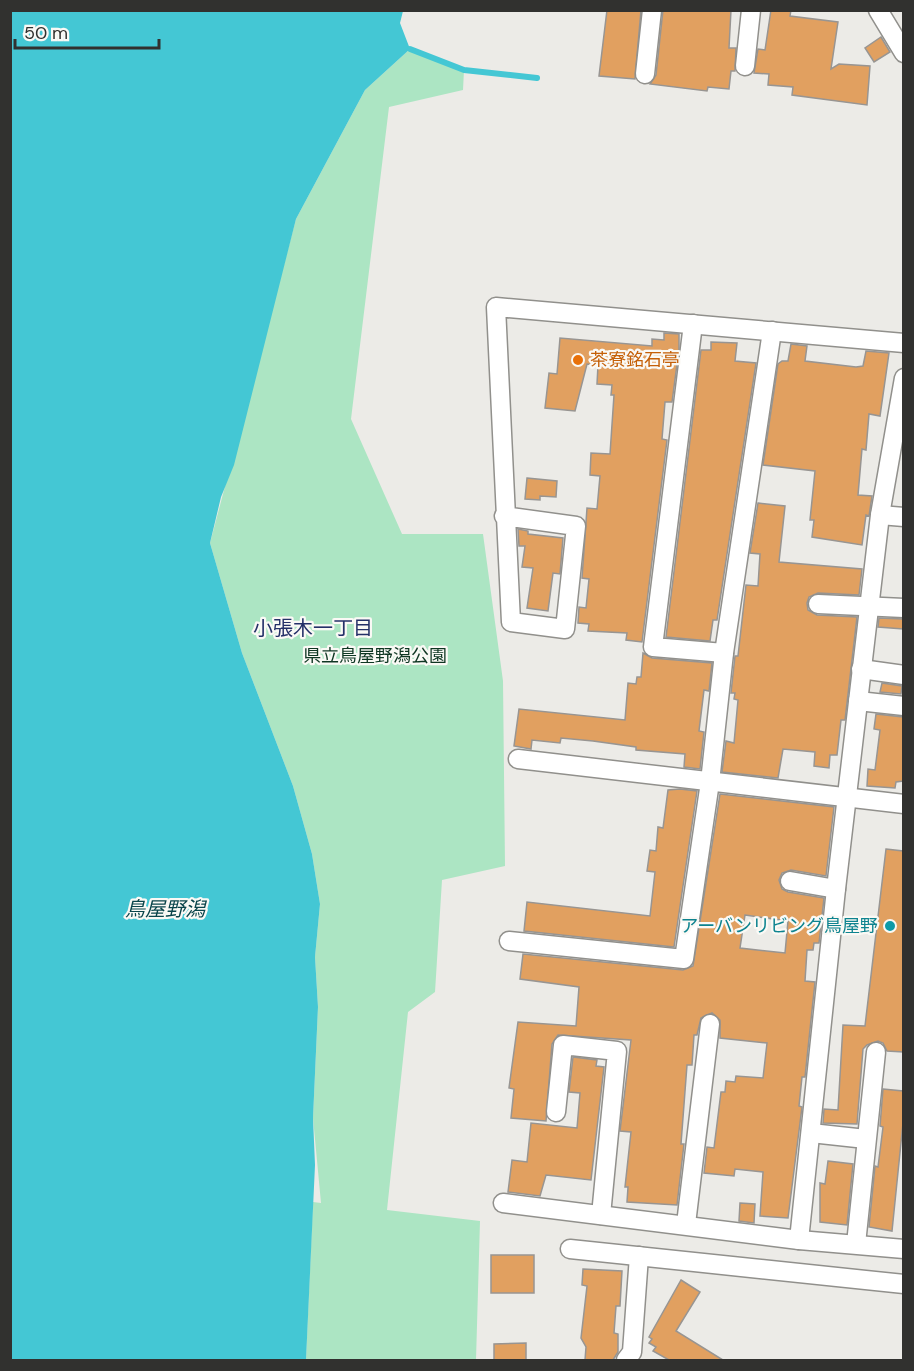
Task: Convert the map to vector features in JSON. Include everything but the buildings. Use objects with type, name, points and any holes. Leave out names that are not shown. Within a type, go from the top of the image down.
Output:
[{"type":"street","points":[[645,74],[652,10]]},
{"type":"street","points":[[745,66],[751,10]]},
{"type":"street","points":[[878,10],[903,53]]},
{"type":"street","points":[[504,516],[576,526],[565,629],[511,622],[504,516],[496,307],[903,343]]},
{"type":"street","points":[[693,324],[653,646],[724,653]]},
{"type":"street","points":[[509,941],[684,959],[710,782],[724,653],[772,331]]},
{"type":"street","points":[[800,1240],[861,669],[880,515],[900,415],[903,378]]},
{"type":"street","points":[[880,515],[903,517]]},
{"type":"street","points":[[818,604],[903,608]]},
{"type":"street","points":[[861,669],[903,675]]},
{"type":"street","points":[[858,700],[903,706]]},
{"type":"street","points":[[518,759],[903,804]]},
{"type":"street","points":[[790,881],[836,889]]},
{"type":"street","points":[[686,1224],[710,1024]]},
{"type":"street","points":[[556,1112],[563,1045],[617,1051],[601,1215]]},
{"type":"street","points":[[856,1244],[876,1052]]},
{"type":"street","points":[[811,1133],[866,1139]]},
{"type":"street","points":[[502,1203],[686,1224],[800,1240],[903,1249]]},
{"type":"street","points":[[570,1249],[903,1284]]},
{"type":"street","points":[[634,1358],[639,1256]]},
{"type":"green space","name":"県立鳥屋野潟公園","points":[[410,49],[464,70],[463,90],[389,107],[351,419],[402,534],[483,534],[503,681],[505,866],[442,880],[435,992],[408,1012],[387,1210],[480,1221],[476,1360],[306,1360],[313,1202],[321,1203],[313,1118],[318,1007],[315,957],[320,904],[312,854],[293,786],[242,653],[210,543],[296,219],[365,90]]},
{"type":"water","name":"鳥屋野潟","points":[[10,11],[403,11],[400,23],[410,49],[365,90],[296,219],[234,465],[221,497],[210,543],[242,653],[293,786],[312,854],[320,904],[315,957],[318,1007],[313,1118],[315,1165],[306,1360],[11,1360]]},
{"type":"waterway","points":[[410,49],[464,70],[537,78]]},
{"type":"place","name":"茶寮銘石亭","points":[[578,360]]},
{"type":"place","name":"アーバンリビング鳥屋野","points":[[890,926]]},
{"type":"district","name":"小張木一丁目","points":[[313,628]]}]
